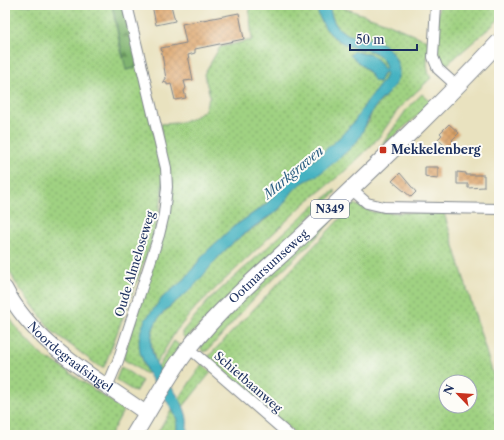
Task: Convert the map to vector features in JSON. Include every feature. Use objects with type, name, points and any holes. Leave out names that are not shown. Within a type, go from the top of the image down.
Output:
[{"type":"main road","name":"Ootmarsumseweg","points":[[147,414],[189,348],[227,306],[458,87],[499,42]]},
{"type":"main road","name":"Noordegraafsingel","points":[[5,288],[11,299],[36,330],[64,355],[147,414]]},
{"type":"main road","name":"N349","points":[[134,435],[147,414]]},
{"type":"street","name":"Oude Almeloseweg","points":[[107,387],[118,361],[159,235],[168,187],[166,168],[127,5]]},
{"type":"street","points":[[436,5],[433,57],[438,69],[458,87]]},
{"type":"street","points":[[351,189],[367,203],[384,207],[499,209]]},
{"type":"street","name":"Schietbaanweg","points":[[189,348],[289,435]]},
{"type":"green space","points":[[5,5],[112,5],[121,51],[127,70],[139,67],[163,176],[161,201],[155,233],[104,367],[97,365],[52,331],[15,282],[5,261]]},
{"type":"green space","points":[[112,5],[126,5],[139,67],[126,70]]},
{"type":"green space","points":[[249,5],[316,5],[317,11],[323,23],[330,33],[351,47],[375,52],[383,60],[386,68],[384,69],[379,61],[358,51],[357,62],[370,74],[383,76],[383,73],[386,72],[386,75],[354,122],[339,139],[308,165],[293,175],[265,205],[232,228],[205,253],[184,280],[163,297],[145,320],[143,363],[147,372],[146,374],[123,359],[165,223],[161,124],[177,123],[191,119],[204,111],[210,96],[204,74],[220,47],[252,40]]},
{"type":"green space","points":[[329,5],[335,5],[387,23],[430,42],[427,64],[431,78],[400,107],[370,147],[345,171],[304,204],[196,307],[176,331],[156,364],[151,340],[153,329],[158,318],[186,293],[232,243],[279,210],[300,184],[319,174],[338,158],[369,121],[372,111],[395,85],[399,70],[392,52],[345,34],[334,21]]},
{"type":"green space","points":[[439,5],[499,5],[499,19],[444,67],[440,62],[436,46]]},
{"type":"green space","points":[[422,94],[432,103],[379,149],[407,109]]},
{"type":"green space","points":[[335,190],[335,193],[187,338],[182,335],[182,332],[208,301],[308,211]]},
{"type":"green space","points":[[345,202],[337,214],[317,237],[273,278],[208,350],[203,352],[200,346],[230,311]]},
{"type":"green space","points":[[354,204],[373,212],[444,213],[499,394],[499,435],[296,435],[208,357]]},
{"type":"green space","points":[[5,311],[27,340],[41,354],[123,411],[110,435],[5,435]]},
{"type":"green space","points":[[174,341],[182,347],[163,376],[158,367]]},
{"type":"green space","points":[[202,364],[211,372],[183,407],[179,399]]},
{"type":"green space","points":[[121,367],[142,381],[135,392],[116,380]]},
{"type":"green space","points":[[172,409],[177,420],[177,435],[156,435]]},
{"type":"water","points":[[316,5],[329,5],[333,20],[340,29],[348,34],[377,41],[386,46],[394,56],[397,63],[399,70],[398,76],[393,87],[376,105],[355,144],[323,171],[298,186],[277,211],[236,240],[227,248],[190,290],[159,317],[153,329],[151,342],[152,353],[162,374],[182,403],[187,417],[186,435],[177,435],[177,419],[147,372],[140,352],[139,341],[145,320],[163,297],[184,280],[205,253],[232,228],[265,205],[293,175],[308,165],[339,138],[354,122],[386,75],[386,72],[383,73],[379,82],[375,81],[367,70],[350,55],[354,51],[364,54],[369,53],[379,61],[384,69],[386,68],[380,56],[370,51],[339,41],[322,23]]},
{"type":"building","points":[[152,5],[171,5],[175,21],[156,25]]},
{"type":"building","points":[[239,13],[244,39],[195,49],[195,53],[188,55],[193,80],[184,81],[186,98],[175,100],[171,84],[167,85],[167,83],[162,82],[166,79],[161,48],[186,43],[182,24]]},
{"type":"building","points":[[449,124],[459,133],[452,140],[455,144],[449,150],[438,139],[442,135],[440,133]]},
{"type":"building","points":[[425,167],[438,167],[438,179],[425,176]]},
{"type":"building","points":[[457,172],[466,173],[466,175],[484,175],[484,187],[468,188],[468,184],[457,184]]},
{"type":"building","points":[[400,173],[416,192],[411,197],[392,181]]},
{"type":"place","name":"Mekkelenberg","points":[[383,150]]},
{"type":"water label","name":"Markgraven","points":[[293,172]]}]
